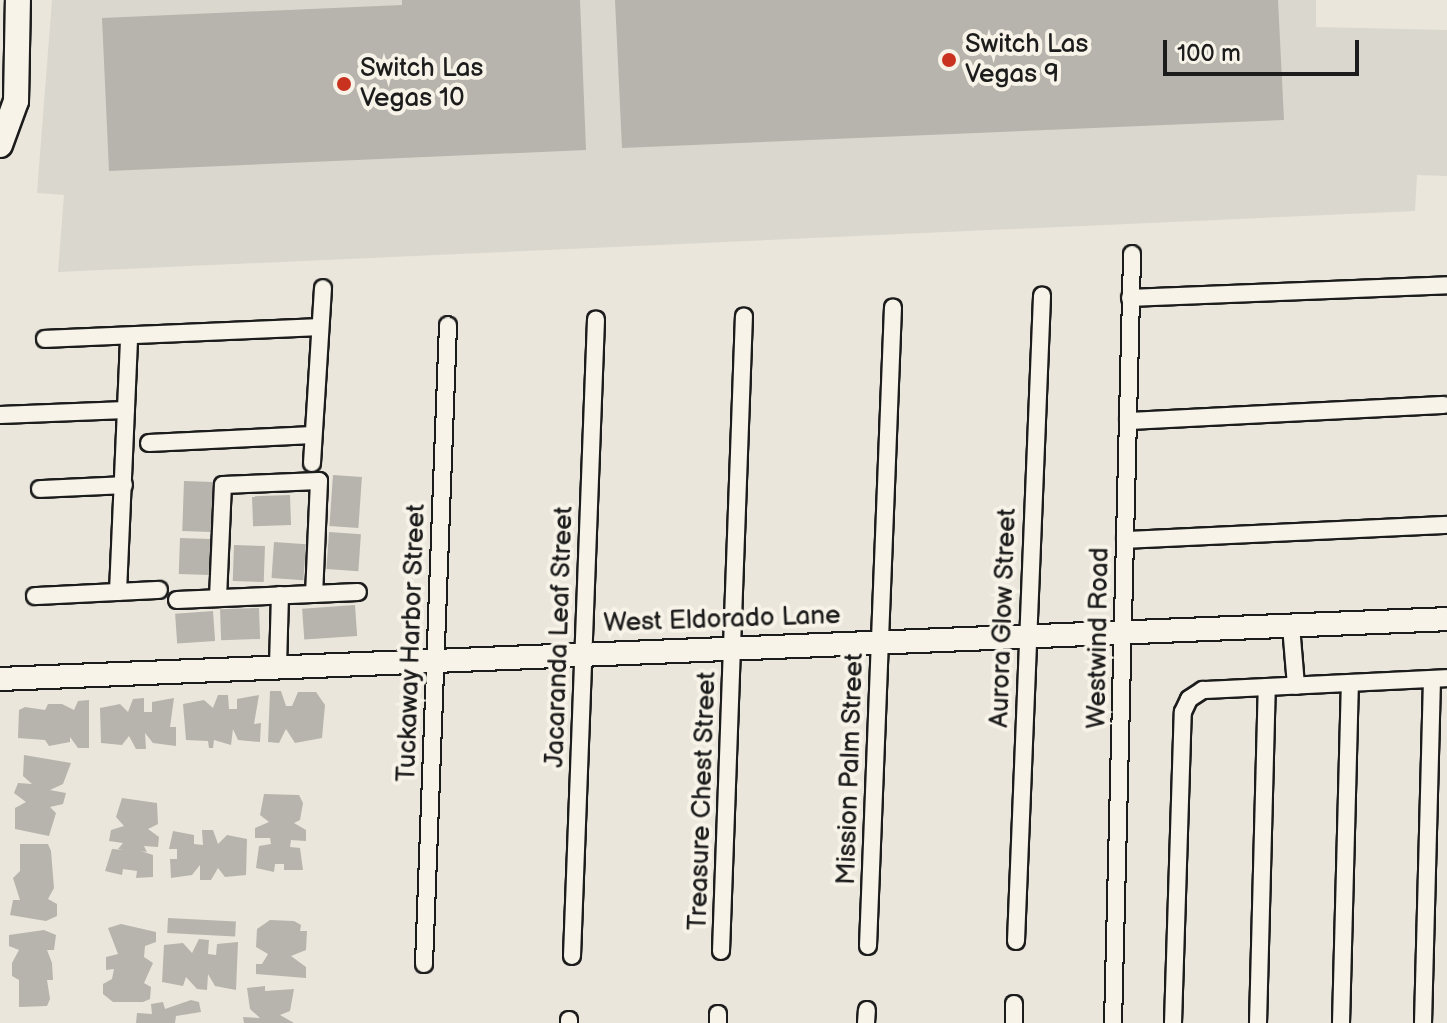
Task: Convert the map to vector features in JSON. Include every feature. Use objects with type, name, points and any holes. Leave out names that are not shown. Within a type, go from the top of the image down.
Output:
[{"type":"main road","points":[[0,145],[16,101],[18,0]]},
{"type":"street","name":"Westwind Road","points":[[1113,1023],[1132,254]]},
{"type":"street","points":[[1130,298],[1447,285]]},
{"type":"street","points":[[312,463],[323,288]]},
{"type":"street","name":"Aurora Glow Street","points":[[1016,941],[1042,296]]},
{"type":"street","name":"Mission Palm Street","points":[[868,946],[893,307]]},
{"type":"street","name":"Treasure Chest Street","points":[[721,951],[744,316]]},
{"type":"street","name":"Jacaranda Leaf Street","points":[[572,956],[596,319]]},
{"type":"street","name":"Tuckaway Harbor Street","points":[[424,964],[448,325]]},
{"type":"street","points":[[45,339],[319,327]]},
{"type":"street","points":[[118,592],[129,336]]},
{"type":"street","points":[[1128,421],[1444,405]]},
{"type":"street","points":[[0,415],[126,410]]},
{"type":"street","points":[[149,443],[313,435]]},
{"type":"street","points":[[218,598],[223,485],[319,481],[314,594]]},
{"type":"street","points":[[40,489],[124,485]]},
{"type":"street","points":[[1125,540],[1447,525]]},
{"type":"street","points":[[35,596],[159,590]]},
{"type":"street","points":[[177,600],[358,592]]},
{"type":"street","points":[[278,666],[280,595]]},
{"type":"street","name":"West Eldorado Lane","points":[[0,679],[1447,619]]},
{"type":"street","points":[[1291,626],[1296,686]]},
{"type":"street","points":[[1173,1023],[1183,712],[1189,699],[1203,690],[1440,679],[1423,1023]]},
{"type":"street","points":[[1341,1023],[1350,684]]},
{"type":"street","points":[[1258,1023],[1267,687]]},
{"type":"street","points":[[1014,1004],[1014,1023]]},
{"type":"shaded area","points":[[52,0],[1316,0],[1316,27],[1447,30],[1447,176],[1417,175],[1415,211],[58,272],[64,195],[37,193]]},
{"type":"building","name":"Switch Las Vegas 10","points":[[402,0],[580,0],[586,150],[109,171],[102,18],[402,5]]},
{"type":"building","name":"Switch Las Vegas 9","points":[[615,0],[1278,0],[1284,120],[622,148]]},
{"type":"building","points":[[333,475],[362,477],[358,528],[329,526]]},
{"type":"building","points":[[184,481],[213,482],[211,532],[182,531]]},
{"type":"building","points":[[290,495],[291,525],[253,526],[252,496]]},
{"type":"building","points":[[329,532],[361,534],[358,571],[326,569]]},
{"type":"building","points":[[180,538],[211,539],[210,575],[179,574]]},
{"type":"building","points":[[274,542],[306,544],[303,580],[271,578]]},
{"type":"building","points":[[234,545],[265,546],[264,582],[233,581]]},
{"type":"building","points":[[355,605],[357,636],[304,640],[302,609]]},
{"type":"building","points":[[259,608],[260,639],[221,640],[220,609]]},
{"type":"building","points":[[213,611],[215,641],[177,644],[175,614]]},
{"type":"building","points":[[270,691],[281,691],[286,706],[292,706],[298,692],[316,692],[325,705],[322,738],[295,743],[286,729],[279,743],[268,742]]},
{"type":"building","points":[[218,695],[228,695],[229,709],[237,709],[237,699],[259,695],[254,724],[261,723],[260,742],[238,740],[233,729],[231,745],[214,740],[213,748],[209,748],[208,741],[186,740],[183,704],[204,700],[213,708]]},
{"type":"building","points":[[144,698],[144,712],[152,712],[152,702],[174,698],[170,727],[176,727],[176,746],[153,743],[145,733],[146,749],[136,749],[129,736],[122,745],[101,743],[100,708],[120,704],[128,712],[133,699]]},
{"type":"building","points":[[89,700],[89,748],[78,748],[70,737],[70,742],[49,746],[45,740],[18,738],[19,710],[25,707],[45,710],[48,704],[62,704],[74,710],[78,701]]},
{"type":"building","points":[[24,755],[71,763],[63,784],[50,790],[66,793],[63,804],[50,807],[56,813],[49,836],[15,829],[15,808],[26,802],[14,793],[18,783],[32,784],[23,776]]},
{"type":"building","points":[[264,794],[299,795],[303,803],[300,820],[294,823],[306,830],[306,841],[291,840],[290,847],[300,848],[303,870],[284,870],[284,864],[275,864],[274,872],[256,868],[259,846],[271,844],[270,838],[255,838],[255,828],[269,822],[260,815]]},
{"type":"building","points":[[122,798],[157,803],[158,824],[148,829],[159,837],[158,847],[144,846],[147,852],[141,851],[153,855],[153,877],[136,878],[137,871],[123,869],[122,875],[105,871],[112,849],[123,850],[118,849],[123,843],[109,841],[111,830],[124,826],[116,817]]},
{"type":"building","points":[[202,830],[213,830],[218,844],[227,835],[247,839],[246,875],[225,877],[218,868],[211,880],[200,880],[200,865],[192,875],[171,878],[170,859],[177,859],[177,849],[169,849],[173,831],[194,835],[194,844],[203,845]]},
{"type":"building","points":[[20,844],[48,844],[51,851],[54,888],[48,899],[57,904],[57,916],[46,921],[10,915],[13,900],[20,900],[13,878],[20,871]]},
{"type":"building","points":[[168,918],[236,922],[235,937],[167,933]]},
{"type":"building","points":[[270,920],[294,921],[301,925],[300,931],[307,931],[306,950],[291,956],[306,967],[306,978],[256,974],[256,964],[262,964],[268,954],[256,947],[257,929]]},
{"type":"building","points":[[121,924],[156,932],[156,942],[145,946],[144,957],[153,963],[144,983],[151,987],[150,999],[143,1002],[113,1002],[103,994],[103,984],[112,979],[114,969],[106,970],[106,957],[118,954],[108,928]]},
{"type":"building","points":[[44,930],[56,935],[54,950],[47,950],[52,963],[53,980],[47,980],[50,999],[47,1006],[19,1007],[19,980],[12,976],[12,963],[19,950],[9,946],[9,935]]},
{"type":"building","points":[[199,939],[209,940],[208,954],[216,955],[217,944],[238,942],[236,990],[215,986],[208,974],[207,990],[197,989],[186,977],[183,986],[162,982],[164,945],[183,943],[192,953]]},
{"type":"building","points":[[265,986],[265,991],[294,989],[290,1011],[280,1015],[294,1023],[244,1023],[243,1017],[260,1018],[250,1009],[247,988]]},
{"type":"building","points":[[191,1000],[199,1002],[201,1012],[176,1016],[175,1023],[136,1023],[137,1013],[152,1014],[151,1004],[163,1002],[165,1009]]},
{"type":"place","name":"Switch Las Vegas 9","points":[[949,60]]},
{"type":"place","name":"Switch Las Vegas 10","points":[[344,84]]}]
